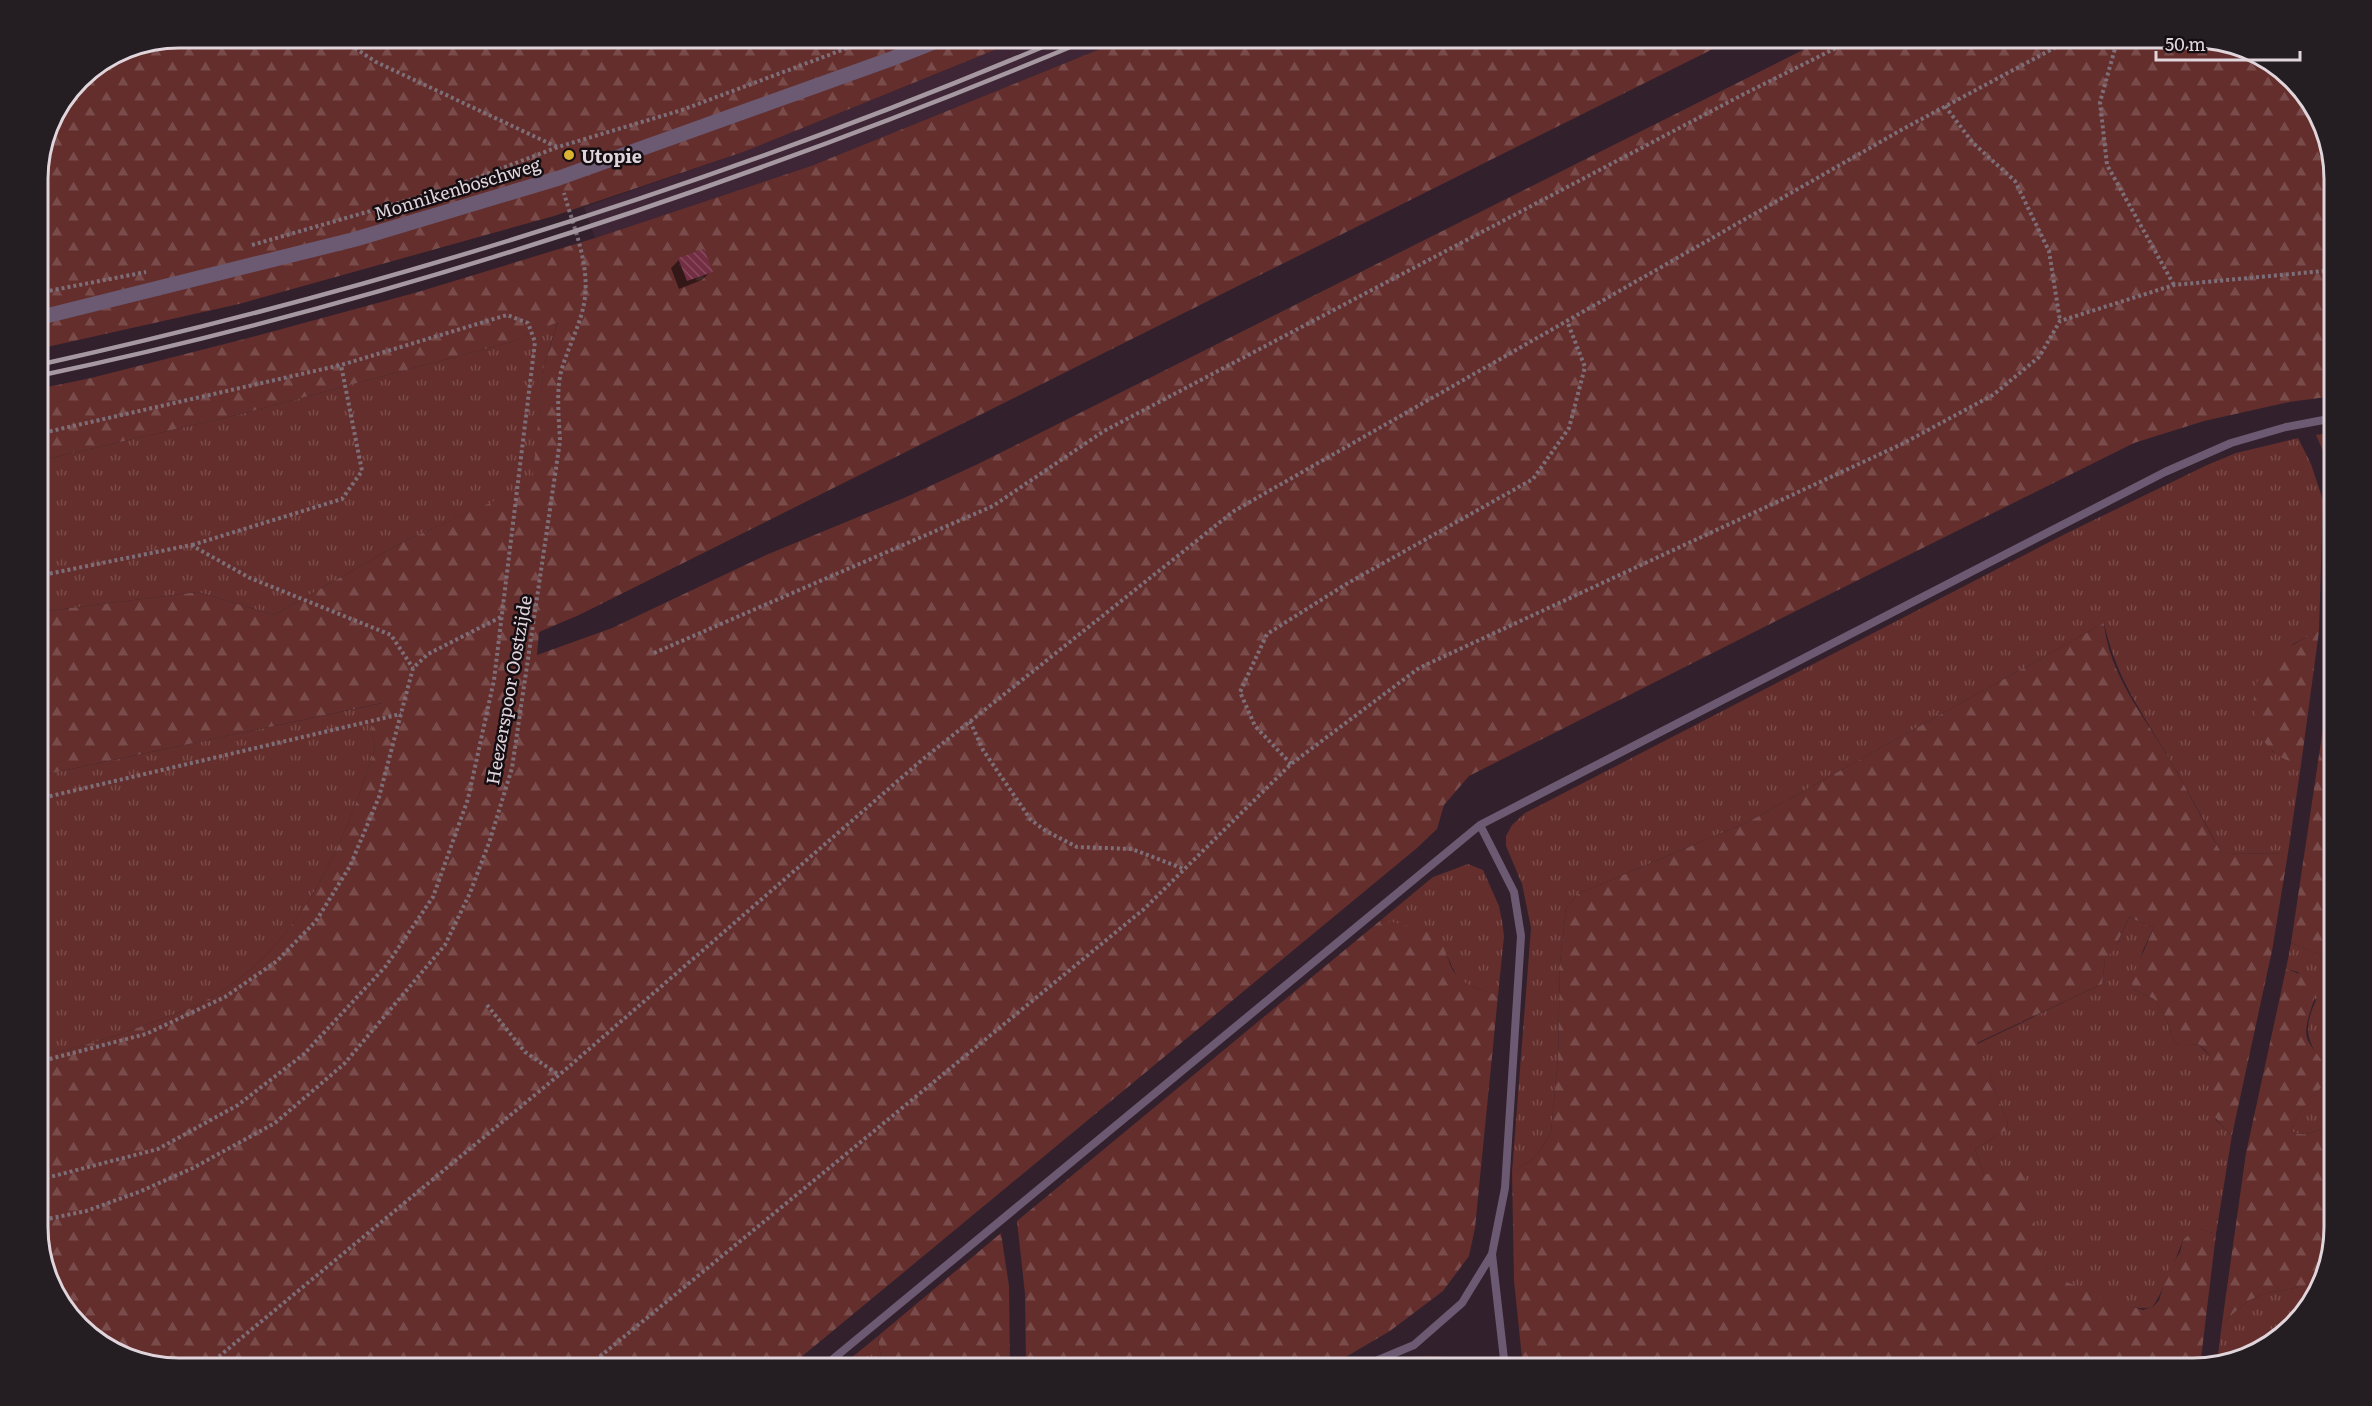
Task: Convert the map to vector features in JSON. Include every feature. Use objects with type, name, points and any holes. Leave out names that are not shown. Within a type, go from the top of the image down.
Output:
[{"type":"street","name":"Monnikenboschweg","points":[[48,316],[356,239],[559,178],[918,48]]},
{"type":"lane","points":[[834,1358],[1480,825],[2165,472],[2231,444],[2286,427],[2324,420]]},
{"type":"lane","points":[[1480,825],[1514,892],[1521,936],[1505,1188],[1492,1254],[1504,1358]]},
{"type":"lane","points":[[1383,1358],[1414,1345],[1462,1304],[1492,1254]]},
{"type":"path","points":[[354,48],[376,63],[558,147]]},
{"type":"path","points":[[244,248],[447,189],[558,147],[682,110],[847,48]]},
{"type":"path","points":[[654,653],[993,506],[1104,431],[1742,94],[1836,48]]},
{"type":"path","points":[[217,1358],[559,1075],[923,759],[1234,512],[1945,106],[2054,48]]},
{"type":"path","points":[[2115,48],[2100,102],[2107,165],[2174,285]]},
{"type":"path","points":[[598,1358],[1144,909],[1291,764],[1419,668],[1902,444],[1993,395],[2039,357],[2060,321],[2049,251],[2015,181],[1973,143],[1945,106]]},
{"type":"path","name":"Heezerspoor Oostzijde","points":[[48,1219],[86,1211],[139,1192],[193,1168],[275,1123],[344,1064],[445,945],[482,861],[512,768],[560,441],[558,412],[561,373],[580,320],[585,297],[582,252],[559,178]]},
{"type":"path","points":[[48,291],[154,270]]},
{"type":"path","points":[[2060,321],[2174,285],[2324,271]]},
{"type":"path","points":[[48,432],[341,365],[507,315],[528,323],[535,342],[494,680],[468,799],[433,897],[386,966],[304,1054],[238,1104],[158,1149],[48,1177]]},
{"type":"path","points":[[1291,764],[1255,726],[1240,692],[1267,634],[1348,583],[1533,479],[1569,428],[1584,367],[1567,321]]},
{"type":"path","points":[[48,574],[191,545],[342,499],[362,471],[341,365]]},
{"type":"path","points":[[191,545],[250,578],[391,635],[413,668]]},
{"type":"path","points":[[48,1059],[146,1034],[225,997],[277,961],[316,921],[350,866],[379,797],[413,668],[428,654],[503,616]]},
{"type":"path","points":[[48,797],[401,714]]},
{"type":"path","points":[[970,721],[983,750],[995,768],[1031,820],[1046,831],[1077,847],[1132,849],[1185,869]]},
{"type":"path","points":[[487,1005],[525,1052],[559,1075]]},
{"type":"shaded area","points":[[999,48],[1102,48],[811,166],[595,238],[584,207],[746,151]]},
{"type":"green space","points":[[170,48],[999,48],[746,151],[554,216],[239,304],[48,347],[48,170],[52,145],[75,99],[86,86],[113,66],[137,55]]},
{"type":"green space","points":[[1102,48],[1715,48],[579,615],[539,632],[537,655],[612,628],[766,555],[904,498],[978,464],[1807,48],[2193,48],[2227,52],[2273,75],[2302,106],[2317,137],[2324,170],[2324,397],[2289,402],[2204,421],[2134,443],[1469,776],[1444,805],[1437,829],[1417,848],[800,1358],[179,1358],[145,1354],[113,1340],[86,1320],[75,1307],[52,1261],[48,1236],[48,1053],[93,1043],[193,1007],[233,983],[263,958],[289,929],[311,896],[347,826],[374,752],[375,744],[371,731],[382,703],[48,774],[48,611],[198,592],[274,615],[403,542],[532,484],[544,365],[558,322],[511,342],[241,414],[48,459],[48,387],[252,337],[418,292],[595,238],[811,166]]},
{"type":"green space","points":[[558,321],[544,365],[533,484],[403,542],[274,615],[198,592],[48,611],[48,459],[241,414],[511,342]]},
{"type":"green space","points":[[2324,434],[2324,453],[2316,435]]},
{"type":"green space","points":[[2298,438],[2311,464],[2323,500],[2319,631],[2293,644],[2262,735],[2273,752],[2301,765],[2288,853],[2222,854],[2131,695],[2116,662],[2104,623],[1750,821],[1578,894],[1566,908],[1560,963],[1558,1058],[1551,1132],[1532,1160],[1512,1172],[1531,928],[1522,884],[1506,846],[1506,836],[1512,825],[1525,813],[2065,534],[2236,453]]},
{"type":"green space","points":[[2104,623],[2107,642],[2120,678],[2170,760],[2222,854],[2288,853],[2272,951],[2232,1135],[2218,1122],[2211,1110],[2209,1095],[2213,1066],[2207,1052],[2198,1044],[2184,1046],[2175,1043],[2163,1012],[2154,999],[2133,989],[2131,979],[2154,928],[2129,917],[2114,950],[2105,959],[2102,984],[1977,1043],[2008,1124],[2006,1130],[1975,1149],[1984,1175],[2022,1163],[2042,1258],[2048,1269],[2062,1280],[2099,1296],[2143,1310],[2154,1306],[2159,1300],[2168,1271],[2180,1252],[2183,1240],[2200,1229],[2216,1234],[2201,1358],[1522,1358],[1514,1281],[1512,1172],[1532,1160],[1551,1132],[1558,1058],[1560,963],[1566,908],[1578,894],[1750,821]]},
{"type":"green space","points":[[2319,631],[2301,765],[2281,757],[2267,745],[2256,723],[2254,697],[2256,685],[2268,664],[2286,649]]},
{"type":"green space","points":[[383,703],[371,731],[375,744],[374,752],[347,826],[311,896],[289,929],[263,958],[233,983],[193,1007],[134,1029],[48,1053],[48,774]]},
{"type":"green space","points":[[2324,722],[2324,956],[2291,943]]},
{"type":"green space","points":[[1468,864],[1483,870],[1499,906],[1504,936],[1498,996],[1466,984],[1457,977],[1440,941],[1422,930],[1381,920],[1433,877]]},
{"type":"green space","points":[[2129,917],[2154,928],[2143,950],[2133,989],[2154,999],[2163,1012],[2175,1043],[2184,1046],[2198,1044],[2214,1060],[2215,1069],[2211,1087],[2216,1120],[2232,1135],[2216,1234],[2200,1229],[2183,1240],[2155,1303],[2146,1308],[2122,1305],[2094,1295],[2062,1280],[2048,1269],[1984,1175],[1975,1149],[2006,1130],[2008,1124],[1977,1044],[2102,984],[2105,959],[2118,942]]},
{"type":"green space","points":[[1381,920],[1414,927],[1437,937],[1453,971],[1460,979],[1473,987],[1498,996],[1475,1228],[1469,1256],[1443,1291],[1390,1331],[1344,1358],[1026,1358],[1025,1294],[1017,1221]]},
{"type":"green space","points":[[2291,943],[2324,956],[2324,1064],[2310,1042],[2308,1034],[2309,1019],[2316,1000],[2298,972],[2286,969]]},
{"type":"green space","points":[[2286,969],[2319,983],[2306,1032],[2309,1043],[2324,1065],[2324,1081],[2300,1112],[2291,1131],[2308,1134],[2324,1127],[2324,1227],[2320,1261],[2310,1285],[2263,1294],[2248,1301],[2222,1323],[2246,1153]]},
{"type":"green space","points":[[2324,1070],[2324,1127],[2308,1134],[2291,1131],[2306,1103],[2319,1090]]},
{"type":"green space","points":[[1001,1233],[1009,1286],[1010,1358],[881,1358],[878,1336]]},
{"type":"green space","points":[[2310,1285],[2297,1307],[2273,1331],[2243,1348],[2218,1356],[2222,1323],[2248,1301],[2263,1294]]},
{"type":"green space","points":[[878,1336],[881,1358],[857,1358],[856,1354]]},
{"type":"green space","points":[[1430,1356],[1448,1358],[1407,1358]]},
{"type":"building","points":[[704,249],[713,272],[687,281],[678,258]]},
{"type":"railway","points":[[48,363],[300,301],[558,225],[813,138],[1039,48]]},
{"type":"railway","points":[[48,374],[173,346],[307,311],[573,232],[704,188],[834,140],[1067,48]]},
{"type":"place","name":"Utopie","points":[[569,155]]}]
